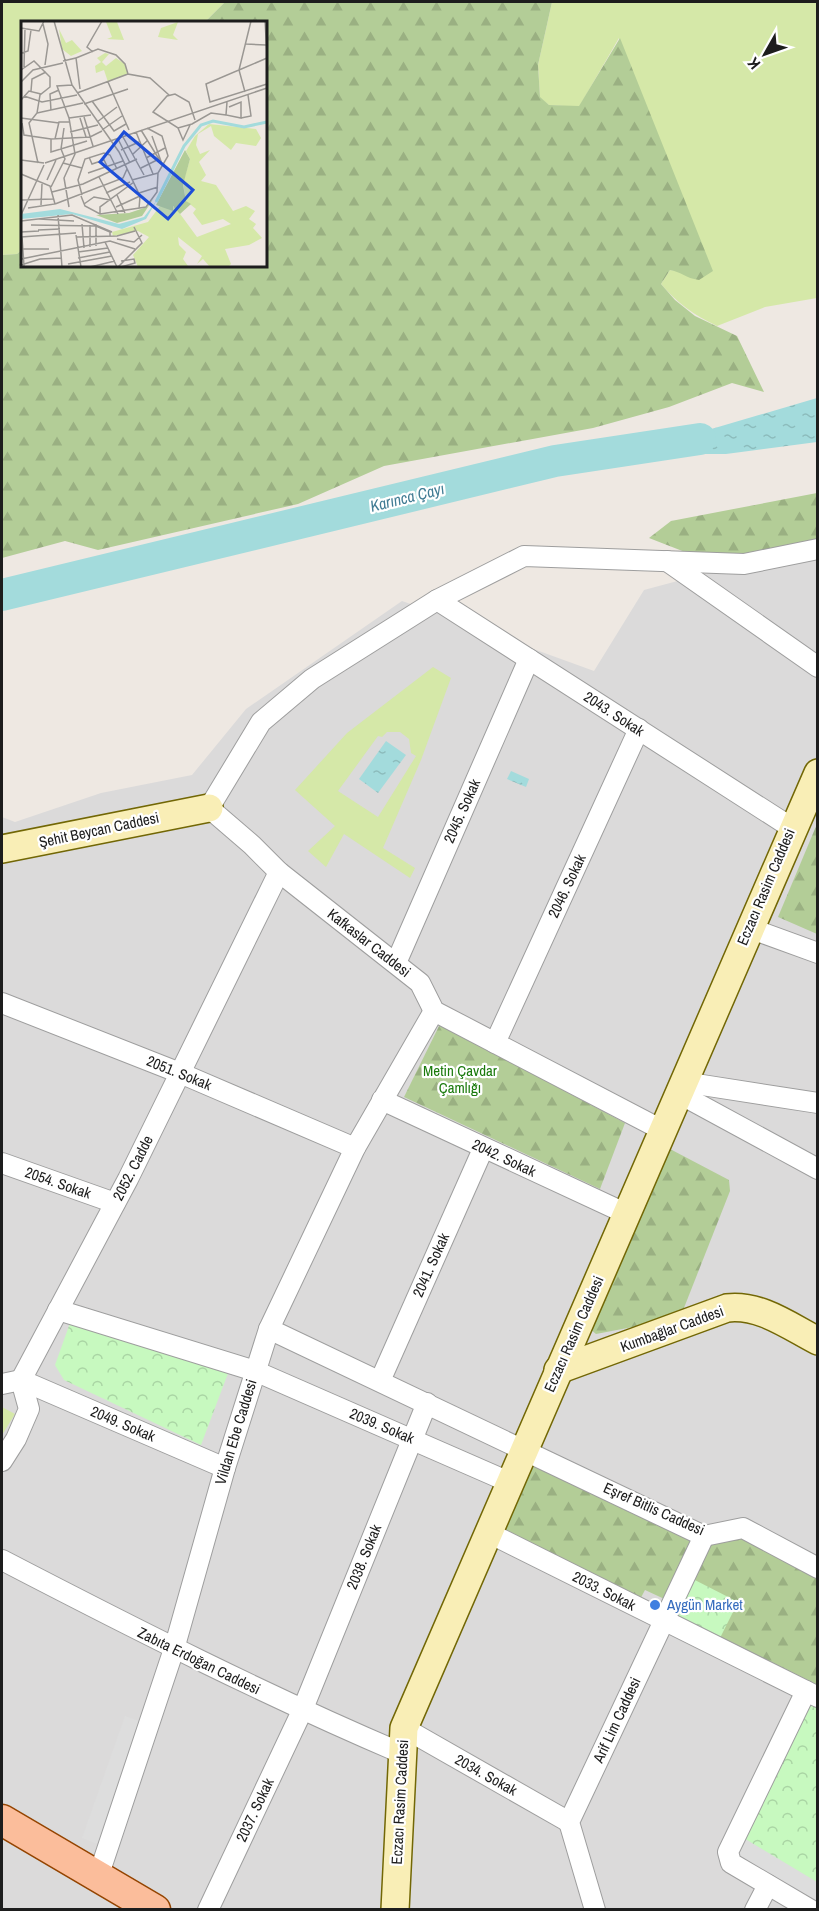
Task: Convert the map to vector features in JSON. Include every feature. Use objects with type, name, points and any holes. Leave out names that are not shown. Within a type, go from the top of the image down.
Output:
[{"type":"main road","name":"Eczacı Rasim Caddesi","points":[[395,1910],[402,1741],[523,1448],[816,777]]},
{"type":"main road","name":"Şehit Beycan Caddesi","points":[[3,854],[209,808]]},
{"type":"main road","name":"Kumbağlar Caddesi","points":[[558,1371],[727,1308],[742,1306],[757,1310],[818,1341]]},
{"type":"main road","points":[[2,1820],[155,1910]]},
{"type":"main road","points":[[2,1836],[124,1910]]},
{"type":"street","points":[[209,808],[261,722],[312,679],[436,600],[524,556],[744,564],[818,549]]},
{"type":"street","points":[[667,561],[818,668]]},
{"type":"street","name":"2043. Sokak","points":[[436,600],[792,828]]},
{"type":"street","name":"2045. Sokak","points":[[396,963],[529,659]]},
{"type":"street","name":"2046. Sokak","points":[[495,1043],[639,729]]},
{"type":"street","name":"Kafkaslar Caddesi","points":[[209,808],[279,872],[420,983],[434,1011]]},
{"type":"street","name":"2052. Cadde","points":[[11,1382],[58,1310],[115,1203],[279,872]]},
{"type":"street","points":[[749,927],[818,953]]},
{"type":"street","name":"2051. Sokak","points":[[2,1003],[180,1073],[355,1148]]},
{"type":"street","points":[[434,1011],[662,1130]]},
{"type":"street","name":"Vildan Ebe Caddesi","points":[[98,1877],[174,1649],[225,1468],[269,1329],[355,1148],[434,1011]]},
{"type":"street","points":[[680,1087],[818,1102]]},
{"type":"street","points":[[680,1087],[818,1169]]},
{"type":"street","name":"2042. Sokak","points":[[382,1100],[483,1149],[627,1214]]},
{"type":"street","name":"2041. Sokak","points":[[380,1381],[483,1149]]},
{"type":"street","name":"2054. Sokak","points":[[2,1163],[115,1203]]},
{"type":"street","name":"2039. Sokak","points":[[58,1310],[255,1371],[509,1482]]},
{"type":"street","name":"Eşref Bitlis Caddesi","points":[[269,1329],[704,1536],[742,1528],[818,1568]]},
{"type":"street","points":[[2,1461],[16,1439],[29,1408],[11,1382]]},
{"type":"street","name":"2049. Sokak","points":[[11,1382],[225,1468]]},
{"type":"street","name":"2038. Sokak","points":[[302,1711],[427,1403]]},
{"type":"street","name":"2033. Sokak","points":[[488,1532],[812,1694]]},
{"type":"street","name":"Arif Lim Caddesi","points":[[569,1822],[704,1536]]},
{"type":"street","name":"Zabıta Erdoğan Caddesi","points":[[2,1560],[174,1649],[302,1711],[402,1741]]},
{"type":"street","points":[[811,1910],[731,1863],[728,1852],[812,1694]]},
{"type":"street","name":"2037. Sokak","points":[[208,1910],[302,1711]]},
{"type":"street","name":"2034. Sokak","points":[[402,1741],[569,1822]]},
{"type":"street","points":[[569,1822],[595,1910]]},
{"type":"street","points":[[755,1910],[768,1885]]},
{"type":"shaded area","points":[[817,553],[817,1909],[2,1909],[2,817],[15,822],[101,793],[192,775],[246,709],[402,601],[436,613],[443,609],[473,627],[594,671],[644,590],[726,568]]},
{"type":"shaded area","points":[[125,1716],[139,1721],[97,1844],[82,1838]]},
{"type":"shaded area","points":[[737,1834],[817,1882],[817,1909],[731,1863]]},
{"type":"green space","points":[[2,2],[225,2],[206,21],[21,21],[21,251],[17,254],[2,255]]},
{"type":"green space","points":[[225,2],[552,2],[538,65],[540,97],[549,105],[579,106],[620,38],[713,271],[699,280],[670,270],[661,284],[675,300],[695,316],[737,336],[764,392],[732,383],[669,407],[593,428],[384,466],[298,504],[98,550],[65,541],[2,558],[2,255],[17,254],[21,251],[21,267],[267,267],[267,21],[206,21]]},
{"type":"green space","points":[[552,2],[817,2],[817,298],[765,307],[717,326],[686,308],[667,291],[661,284],[670,270],[678,271],[619,38],[579,107],[549,105],[540,98],[538,65]]},
{"type":"green space","points":[[817,493],[817,547],[726,568],[649,538],[671,521]]},
{"type":"green space","points":[[433,667],[451,678],[421,760],[383,848],[415,868],[410,878],[344,834],[326,867],[308,851],[335,826],[295,790],[347,733]],"holes":[[[387,732],[400,732],[409,739],[411,753],[416,756],[378,817],[338,791],[378,736],[382,737]]]},
{"type":"green space","points":[[817,824],[817,934],[778,917]]},
{"type":"green space","name":"Metin Çavdar Çamlığı","points":[[440,1024],[625,1123],[600,1189],[404,1097]]},
{"type":"green space","points":[[670,1149],[729,1180],[730,1191],[680,1318],[596,1334],[590,1329]]},
{"type":"green space","points":[[70,1323],[230,1368],[201,1445],[64,1380],[55,1365]]},
{"type":"green space","points":[[2,1407],[15,1414],[2,1435]]},
{"type":"green space","points":[[523,1448],[704,1536],[743,1528],[817,1568],[817,1697],[716,1646],[673,1603],[645,1590],[636,1607],[487,1532]]},
{"type":"green space","points":[[687,1576],[738,1602],[716,1646],[665,1621]]},
{"type":"green space","points":[[806,1691],[817,1697],[817,1909],[731,1863]]},
{"type":"water","points":[[817,398],[817,442],[726,454],[692,454],[657,445]]},
{"type":"water","points":[[386,741],[406,755],[378,793],[359,779]]},
{"type":"water","points":[[511,771],[529,779],[526,787],[507,779]]},
{"type":"waterway","name":"Karınca Çayı","points":[[2,595],[555,461],[700,439]]},
{"type":"place","name":"Aygün Market","points":[[655,1605]]}]
